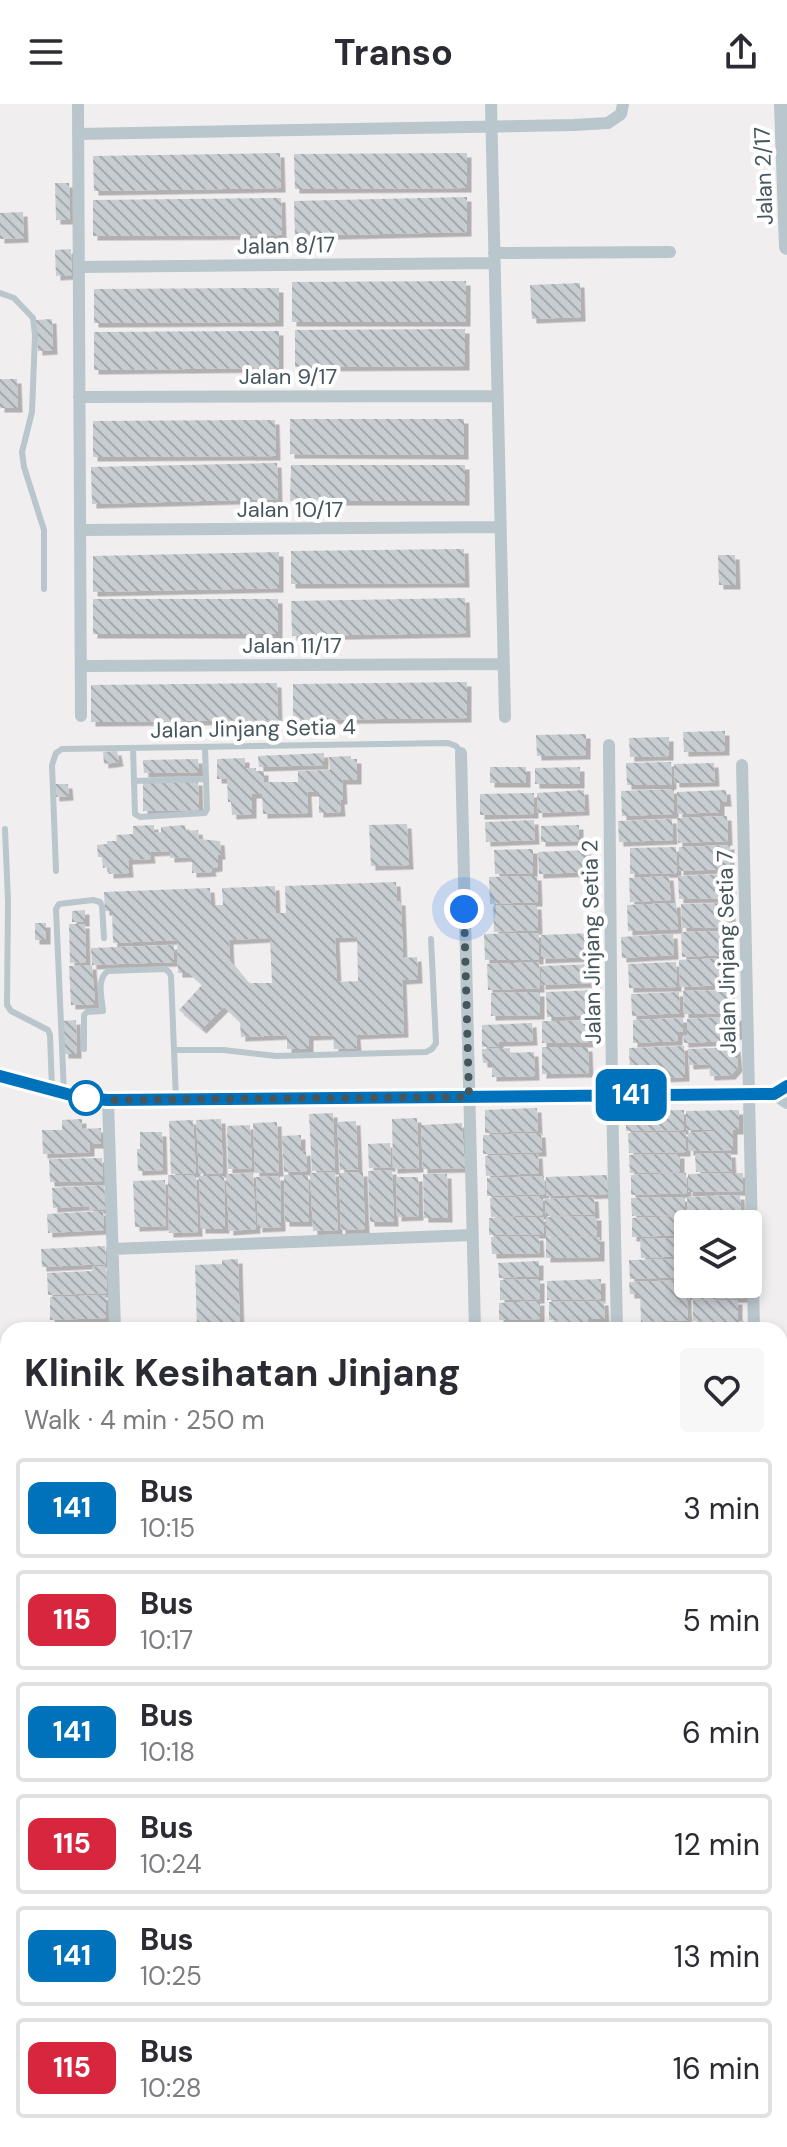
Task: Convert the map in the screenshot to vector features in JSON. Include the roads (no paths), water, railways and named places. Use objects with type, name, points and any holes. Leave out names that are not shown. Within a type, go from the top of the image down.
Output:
[{"type":"street","points":[[78,104],[81,716]]},
{"type":"street","points":[[491,104],[505,717]]},
{"type":"street","points":[[78,134],[608,123],[621,114],[623,104]]},
{"type":"street","name":"Jalan 2/17","points":[[779,108],[787,247]]},
{"type":"street","name":"Jalan 8/17","points":[[79,267],[670,252]]},
{"type":"street","name":"Jalan 9/17","points":[[79,397],[497,396]]},
{"type":"street","name":"Jalan 10/17","points":[[80,530],[500,527]]},
{"type":"street","name":"Jalan 11/17","points":[[81,666],[503,664]]},
{"type":"street","name":"Jalan Jinjang Setia 2","points":[[609,745],[617,1322]]},
{"type":"street","points":[[461,753],[475,1322]]},
{"type":"street","name":"Jalan Jinjang Setia 7","points":[[742,765],[754,1322]]},
{"type":"street","points":[[0,1076],[82,1098],[108,1100],[774,1094],[787,1086]]},
{"type":"street","points":[[774,1094],[787,1103]]},
{"type":"street","points":[[108,1100],[115,1322]]},
{"type":"street","points":[[112,1249],[472,1235]]},
{"type":"lane","points":[[0,293],[14,298],[33,318],[32,412],[22,452],[44,530],[44,589]]},
{"type":"lane","name":"Jalan Jinjang Setia 4","points":[[56,871],[52,765],[56,753],[62,749],[448,743],[456,746],[461,753]]},
{"type":"lane","points":[[133,748],[135,814],[140,817],[205,813],[205,747]]},
{"type":"lane","points":[[134,781],[206,779]]},
{"type":"lane","points":[[5,829],[7,1005],[11,1011],[48,1030],[58,1092]]},
{"type":"lane","points":[[58,1092],[56,909],[59,904],[100,902],[104,938]]},
{"type":"lane","points":[[174,1050],[223,1050],[276,1056],[426,1052],[436,1043],[431,939]]},
{"type":"lane","points":[[84,1049],[84,1015],[103,1011],[100,979],[103,974],[108,971],[165,969],[171,976],[176,1099]]}]
